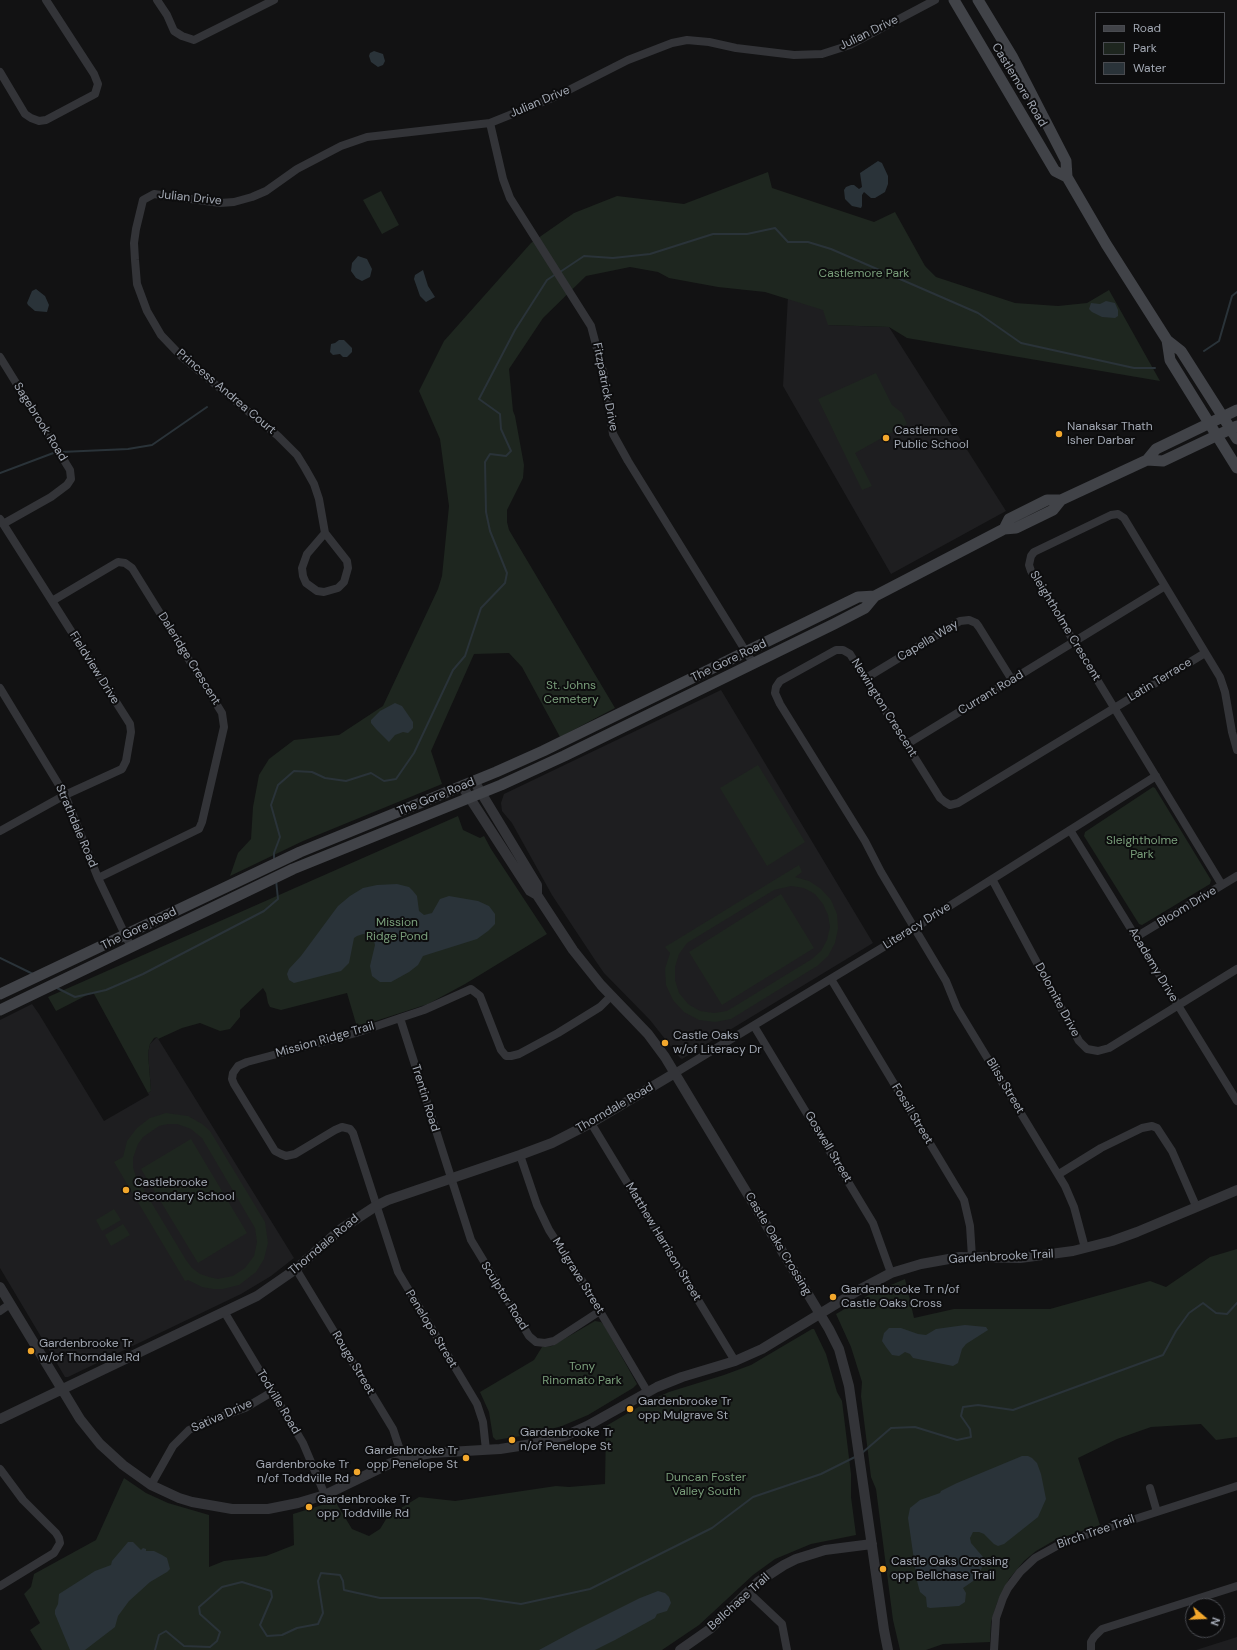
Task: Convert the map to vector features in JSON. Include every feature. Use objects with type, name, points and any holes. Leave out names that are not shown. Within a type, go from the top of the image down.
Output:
[{"type":"main road","name":"Castlemore Road","points":[[954,0],[1055,171],[1067,177]]},
{"type":"main road","name":"Castlemore Road","points":[[978,0],[1012,56],[1066,161],[1067,177],[1118,264],[1167,340],[1181,351],[1222,417],[1234,427],[1237,439]]},
{"type":"main road","name":"Castlemore Road","points":[[1167,340],[1170,360],[1237,468]]},
{"type":"main road","name":"The Gore Road","points":[[0,1010],[293,869],[481,793],[596,741],[865,608],[875,596],[1004,529],[1016,528],[1053,510],[1061,500],[1147,460],[1156,448],[1237,410]]},
{"type":"main road","name":"The Gore Road","points":[[1147,460],[1163,461],[1234,427]]},
{"type":"main road","name":"The Gore Road","points":[[0,994],[292,855],[375,820],[462,786],[543,751],[858,597],[875,596]]},
{"type":"street","points":[[0,72],[25,114],[38,121],[46,120],[95,94],[98,84],[94,74],[46,0]]},
{"type":"street","points":[[157,0],[167,15],[174,31],[182,36],[194,40],[274,0]]},
{"type":"street","name":"Julian Drive","points":[[142,201],[154,194],[214,202],[234,202],[252,197],[266,191],[315,160],[341,146],[367,138],[490,123],[557,96],[628,60],[672,43],[687,40],[794,55],[822,54],[850,45],[935,0]]},
{"type":"street","name":"Fitzpatrick Drive","points":[[490,123],[502,179],[510,198],[591,326],[604,375],[613,434],[753,663]]},
{"type":"street","name":"Princess Andrea Court","points":[[142,201],[134,243],[137,284],[147,311],[161,335],[182,357],[278,436],[297,455],[314,484],[319,499],[325,533],[347,561],[348,568],[344,582],[338,588],[324,592],[317,591],[306,583],[302,576],[302,568],[307,554],[325,533]]},
{"type":"street","name":"Sagebrook Road","points":[[0,357],[70,470],[71,479],[67,485],[51,497],[2,522]]},
{"type":"street","name":"Sleightholme Crescent","points":[[1222,885],[1031,571],[1028,564],[1034,552],[1111,515],[1118,514],[1124,518],[1220,677],[1225,692],[1232,732],[1237,750]]},
{"type":"street","name":"Fieldview Drive","points":[[2,522],[130,724],[131,732],[126,761],[122,769],[65,795]]},
{"type":"street","name":"Daleridge Crescent","points":[[52,601],[118,562],[125,563],[132,568],[222,713],[224,727],[202,822],[199,829],[98,878]]},
{"type":"street","name":"Currant Road","points":[[906,744],[1165,586]]},
{"type":"street","name":"Capella Way","points":[[866,678],[960,621],[969,620],[976,623],[1012,680]]},
{"type":"street","name":"Newington Crescent","points":[[915,928],[881,872],[865,841],[780,704],[775,693],[776,687],[780,681],[836,650],[843,650],[850,654],[940,798],[950,805],[958,803],[1114,708]]},
{"type":"street","name":"Latin Terrace","points":[[1114,708],[1205,653]]},
{"type":"street","name":"Strathdale Road","points":[[0,688],[65,795],[98,878],[131,947]]},
{"type":"street","name":"Literacy Drive","points":[[676,1073],[915,928],[1156,776]]},
{"type":"street","name":"Castle Oaks Crossing","points":[[474,781],[537,885],[537,894],[573,950],[590,972],[653,1040],[676,1073],[829,1329],[840,1355],[849,1386],[888,1650]]},
{"type":"street","name":"Castle Oaks Crossing","points":[[462,786],[530,891],[537,894]]},
{"type":"street","points":[[0,831],[65,795]]},
{"type":"street","name":"Academy Drive","points":[[1070,830],[1237,1100]]},
{"type":"street","name":"Bloom Drive","points":[[1136,937],[1237,876]]},
{"type":"street","name":"Dolomite Drive","points":[[992,879],[1079,1041],[1087,1049],[1098,1051],[1109,1048],[1237,969]]},
{"type":"street","name":"Bliss Street","points":[[915,928],[946,981],[957,1008],[1059,1174],[1074,1207],[1085,1248]]},
{"type":"street","name":"Fossil Street","points":[[831,979],[964,1200],[970,1226],[972,1257]]},
{"type":"street","name":"Mission Ridge Trail","points":[[376,1206],[353,1133],[350,1129],[342,1127],[335,1130],[295,1154],[286,1156],[275,1151],[234,1084],[232,1079],[233,1073],[238,1066],[247,1062],[356,1033],[424,1010],[471,989],[480,996],[501,1050],[506,1056],[511,1056],[519,1054],[558,1033],[600,1007],[612,996]]},
{"type":"street","name":"Trentin Road","points":[[400,1018],[451,1178]]},
{"type":"street","name":"Goswell Street","points":[[754,1026],[873,1223],[892,1273]]},
{"type":"street","name":"Thorndale Road","points":[[0,1419],[224,1313],[268,1290],[296,1269],[341,1229],[376,1206],[388,1200],[552,1143],[591,1123],[676,1073]]},
{"type":"street","name":"Matthew Harrison Street","points":[[591,1123],[735,1361]]},
{"type":"street","points":[[1059,1174],[1101,1148],[1142,1128],[1152,1126],[1156,1128],[1172,1151],[1196,1206]]},
{"type":"street","name":"Mulgrave Street","points":[[520,1155],[537,1205],[546,1223],[647,1391]]},
{"type":"street","name":"Sculptor Road","points":[[451,1178],[471,1240],[529,1336],[536,1342],[545,1343],[554,1340],[600,1311]]},
{"type":"street","name":"Gardenbrooke Trail","points":[[0,1287],[80,1419],[100,1444],[123,1465],[151,1485],[179,1498],[192,1502],[232,1509],[268,1509],[298,1504],[325,1495],[391,1463],[403,1459],[431,1453],[486,1450],[532,1444],[565,1436],[586,1426],[647,1391],[682,1377],[735,1361],[762,1349],[882,1277],[892,1273],[921,1264],[960,1257],[1020,1258],[1057,1254],[1085,1248],[1137,1232],[1237,1190]]},
{"type":"street","name":"Penelope Street","points":[[376,1206],[402,1280],[478,1404],[483,1422],[486,1450]]},
{"type":"street","name":"Rouge Street","points":[[296,1269],[394,1429],[403,1459]]},
{"type":"street","points":[[0,1311],[10,1304]]},
{"type":"street","name":"Todville Road","points":[[224,1313],[303,1443],[325,1495]]},
{"type":"street","name":"Sativa Drive","points":[[151,1485],[173,1446],[189,1430],[203,1423],[245,1408],[272,1392]]},
{"type":"street","points":[[0,1469],[23,1500],[56,1533],[60,1543],[54,1553],[0,1586]]},
{"type":"street","name":"Birch Tree Trail","points":[[994,1650],[996,1618],[1008,1588],[1029,1563],[1042,1553],[1064,1542],[1237,1486]]},
{"type":"street","points":[[1150,1488],[1157,1512]]},
{"type":"street","name":"Bellchase Trail","points":[[680,1650],[710,1629],[748,1592],[771,1573],[796,1559],[825,1550],[872,1544]]},
{"type":"street","points":[[1091,1650],[1091,1642],[1102,1629],[1237,1586]]},
{"type":"street","points":[[748,1592],[782,1624],[787,1650]]},
{"type":"shaded area","name":"Castlemore Public School","points":[[788,296],[822,305],[829,325],[889,327],[1006,511],[891,574],[783,386]]},
{"type":"shaded area","points":[[721,690],[873,943],[682,1059],[650,1020],[604,973],[552,895],[512,823],[502,811],[501,803],[504,794]]},
{"type":"shaded area","name":"Castlebrooke Secondary School","points":[[32,1004],[104,1121],[149,1095],[148,1093],[151,1091],[148,1053],[150,1044],[157,1037],[294,1258],[271,1276],[241,1294],[68,1377],[65,1377],[0,1268],[0,1020]]},
{"type":"shaded area","points":[[1237,1637],[1237,1650],[1196,1650]]},
{"type":"green space","name":"Castlemore Park","points":[[768,172],[772,188],[874,222],[895,212],[925,266],[936,277],[1015,303],[1058,306],[1087,303],[1109,290],[1160,381],[907,338],[889,327],[828,325],[823,310],[765,292],[718,287],[669,278],[658,272],[630,267],[586,276],[543,318],[509,369],[513,411],[524,465],[523,478],[507,510],[507,522],[509,530],[615,708],[560,737],[522,667],[509,653],[474,654],[431,751],[442,784],[303,841],[230,876],[238,853],[251,839],[253,807],[259,775],[269,759],[294,740],[339,735],[383,706],[438,589],[442,576],[449,506],[440,439],[419,391],[444,341],[531,243],[574,213],[617,196],[684,204]]},
{"type":"green space","points":[[381,191],[399,225],[382,234],[363,200]]},
{"type":"green space","points":[[876,373],[892,405],[902,413],[907,424],[855,453],[872,486],[862,490],[818,399]]},
{"type":"green space","points":[[758,765],[805,842],[767,866],[720,788]]},
{"type":"green space","name":"Sleightholme Park","points":[[1153,787],[1211,880],[1210,884],[1142,925],[1139,924],[1084,836],[1085,832]]},
{"type":"green space","name":"Mission Ridge Pond","points":[[458,816],[463,830],[480,838],[484,836],[547,934],[465,984],[428,1004],[357,1027],[347,993],[281,1010],[270,1007],[263,988],[240,1010],[240,1017],[230,1029],[220,1031],[200,1023],[182,1028],[158,1039],[157,1037],[154,1038],[150,1044],[148,1053],[151,1091],[148,1093],[93,992],[56,1011],[48,997]]},
{"type":"green space","points":[[799,865],[802,872],[795,877],[809,881],[821,889],[831,900],[837,914],[838,929],[835,943],[828,956],[817,966],[731,1019],[715,1022],[699,1020],[684,1012],[673,1000],[666,985],[665,969],[670,953],[665,947]],"holes":[[[791,886],[804,888],[815,894],[823,904],[828,915],[830,927],[827,940],[821,951],[812,959],[727,1011],[714,1013],[700,1011],[688,1004],[679,993],[675,980],[675,967],[679,954],[687,943],[774,890]]]},
{"type":"green space","points":[[781,894],[814,948],[722,1005],[689,952]]},
{"type":"green space","points":[[166,1113],[188,1116],[202,1124],[210,1131],[265,1222],[268,1243],[264,1259],[256,1272],[239,1285],[223,1289],[213,1289],[202,1287],[188,1280],[185,1281],[114,1162],[123,1157],[127,1141],[137,1128],[150,1118]],"holes":[[[177,1124],[191,1129],[202,1138],[255,1228],[257,1242],[254,1256],[245,1268],[233,1276],[218,1279],[200,1274],[192,1268],[136,1177],[133,1167],[133,1158],[138,1144],[143,1137],[159,1126]]]},
{"type":"green space","points":[[191,1139],[247,1233],[198,1263],[141,1169]]},
{"type":"green space","points":[[114,1209],[121,1220],[102,1231],[96,1220]]},
{"type":"green space","points":[[123,1224],[130,1235],[111,1246],[105,1235]]},
{"type":"green space","points":[[1237,1249],[1237,1437],[1216,1440],[1201,1424],[1151,1427],[1117,1439],[1078,1458],[1100,1525],[1055,1540],[1036,1551],[1024,1561],[1009,1579],[997,1603],[991,1622],[990,1642],[943,1644],[926,1650],[900,1650],[893,1620],[876,1489],[871,1477],[861,1396],[862,1382],[851,1347],[836,1314],[872,1293],[905,1279],[914,1318],[954,1309],[1050,1309],[1150,1281],[1166,1287],[1210,1257]]},
{"type":"green space","name":"Tony Rinomato Park","points":[[595,1321],[601,1322],[604,1325],[637,1384],[633,1388],[588,1415],[562,1426],[533,1434],[496,1440],[493,1437],[489,1412],[480,1392],[534,1360],[542,1347],[552,1346]]},
{"type":"green space","name":"Duncan Foster Valley South","points":[[814,1329],[826,1354],[837,1392],[842,1401],[851,1474],[851,1497],[856,1535],[811,1544],[775,1559],[753,1575],[699,1625],[662,1650],[42,1650],[30,1630],[40,1623],[24,1594],[31,1587],[34,1574],[96,1540],[124,1478],[146,1493],[168,1503],[209,1515],[209,1567],[224,1561],[266,1556],[294,1545],[293,1514],[335,1501],[352,1529],[369,1536],[380,1529],[388,1516],[419,1497],[455,1501],[556,1486],[569,1487],[605,1484],[606,1426],[647,1402],[669,1392],[751,1365]]},
{"type":"water","points":[[374,51],[383,54],[385,61],[383,65],[378,67],[371,62],[369,56],[370,53]]},
{"type":"water","points":[[878,161],[882,163],[888,176],[888,184],[885,192],[875,198],[871,198],[864,192],[862,195],[861,208],[852,206],[845,199],[844,190],[846,187],[851,185],[854,185],[859,189],[862,187],[860,173]]},
{"type":"water","points":[[358,256],[367,259],[372,269],[370,277],[362,281],[356,278],[351,271],[352,263]]},
{"type":"water","points":[[423,270],[428,286],[435,297],[426,302],[420,296],[414,279],[415,275]]},
{"type":"water","points":[[36,289],[45,296],[49,305],[47,312],[35,311],[27,303],[32,291]]},
{"type":"water","points":[[1106,301],[1115,303],[1118,310],[1118,316],[1115,318],[1102,317],[1089,309],[1091,303],[1100,304]]},
{"type":"water","points":[[339,340],[344,340],[352,348],[352,352],[347,357],[343,357],[340,354],[333,355],[330,352],[331,344]]},
{"type":"water","points":[[395,703],[402,706],[413,722],[413,728],[408,733],[403,732],[395,735],[389,742],[371,723],[371,720],[380,711]]},
{"type":"water","points":[[397,884],[409,887],[413,891],[417,896],[419,911],[424,915],[432,913],[440,899],[449,896],[478,901],[489,906],[495,914],[495,924],[477,939],[423,956],[418,965],[391,982],[380,982],[372,976],[370,966],[375,945],[370,935],[363,934],[354,938],[349,963],[341,971],[294,983],[289,980],[287,974],[289,969],[301,956],[338,906],[363,888],[377,885]]},
{"type":"water","points":[[965,1325],[986,1327],[988,1330],[966,1344],[962,1349],[958,1363],[953,1366],[913,1358],[910,1354],[905,1352],[899,1356],[892,1355],[882,1341],[884,1333],[889,1328],[901,1328],[926,1335],[936,1329]]},
{"type":"water","points":[[1022,1456],[1032,1458],[1037,1463],[1041,1474],[1046,1499],[1038,1517],[1004,1544],[998,1546],[984,1534],[973,1532],[970,1538],[971,1543],[983,1557],[984,1564],[976,1579],[963,1588],[966,1593],[965,1602],[959,1606],[927,1607],[926,1597],[920,1592],[917,1581],[908,1518],[910,1508],[920,1500],[940,1493],[941,1491],[957,1483]]},
{"type":"water","points":[[128,1542],[133,1542],[141,1550],[143,1548],[146,1549],[146,1551],[154,1551],[167,1558],[170,1569],[150,1582],[129,1601],[118,1616],[115,1627],[85,1650],[70,1650],[55,1614],[59,1594],[95,1571],[111,1565],[112,1561]]},
{"type":"water","points":[[658,1591],[665,1593],[669,1597],[671,1603],[667,1611],[657,1614],[655,1618],[595,1650],[539,1650],[640,1598]]},
{"type":"waterway","points":[[560,272],[584,256],[613,258],[650,254],[713,234],[747,234],[775,228],[788,242],[808,242],[831,249],[978,313],[1021,343],[1134,368],[1155,368]]},
{"type":"waterway","points":[[274,860],[274,853],[280,837],[271,805],[278,785],[294,771],[312,772],[325,778],[346,781],[371,773],[384,781],[396,779],[414,753],[453,670],[465,656],[481,608],[505,583],[507,573],[490,531],[486,512],[485,462],[490,454],[506,456],[511,451],[501,429],[500,414],[479,399],[515,330],[547,280],[556,274]]},
{"type":"waterway","points":[[1204,351],[1219,341],[1232,296],[1237,292]]},
{"type":"waterway","points":[[61,452],[128,449],[152,445],[207,407]]},
{"type":"waterway","points":[[0,473],[56,452]]},
{"type":"waterway","points":[[57,988],[75,997],[106,990],[143,974],[264,911],[278,899],[276,880]]},
{"type":"waterway","points":[[0,958],[33,974]]},
{"type":"waterway","points":[[862,1453],[891,1428],[915,1427],[957,1440],[971,1437],[970,1429],[961,1416],[963,1407],[978,1405],[1013,1410],[1163,1355],[1176,1331],[1189,1313],[1203,1303],[1216,1313],[1227,1314],[1237,1303]]},
{"type":"waterway","points":[[155,1650],[159,1635],[166,1631],[184,1646],[210,1647],[217,1641],[220,1632],[200,1614],[199,1607],[222,1587],[242,1582],[271,1591],[272,1597],[260,1625],[267,1636],[282,1635],[297,1628],[318,1624],[323,1613],[318,1581],[321,1573],[340,1575],[343,1581],[344,1590],[380,1598],[479,1598],[521,1604],[590,1589],[712,1528],[753,1497],[821,1474],[855,1457]]},
{"type":"place","name":"Nanaksar Thath Isher Darbar","points":[[1059,434]]},
{"type":"place","name":"Castlemore Public School","points":[[886,438]]},
{"type":"place","name":"Castle Oaks w/of Literacy Dr","points":[[665,1043]]},
{"type":"place","name":"Castlebrooke Secondary School","points":[[126,1190]]},
{"type":"place","name":"Gardenbrooke Tr n/of Castle Oaks Cross","points":[[833,1297]]},
{"type":"place","name":"Gardenbrooke Tr w/of Thorndale Rd","points":[[31,1351]]},
{"type":"place","name":"Gardenbrooke Tr opp Mulgrave St","points":[[630,1409]]},
{"type":"place","name":"Gardenbrooke Tr n/of Penelope St","points":[[512,1440]]},
{"type":"place","name":"Gardenbrooke Tr opp Penelope St","points":[[466,1458]]},
{"type":"place","name":"Gardenbrooke Tr n/of Toddville Rd","points":[[357,1472]]},
{"type":"place","name":"Gardenbrooke Tr opp Toddville Rd","points":[[309,1507]]},
{"type":"place","name":"Castle Oaks Crossing opp Bellchase Trail","points":[[883,1569]]},
{"type":"park label","name":"St. Johns Cemetery","points":[[571,693]]}]
